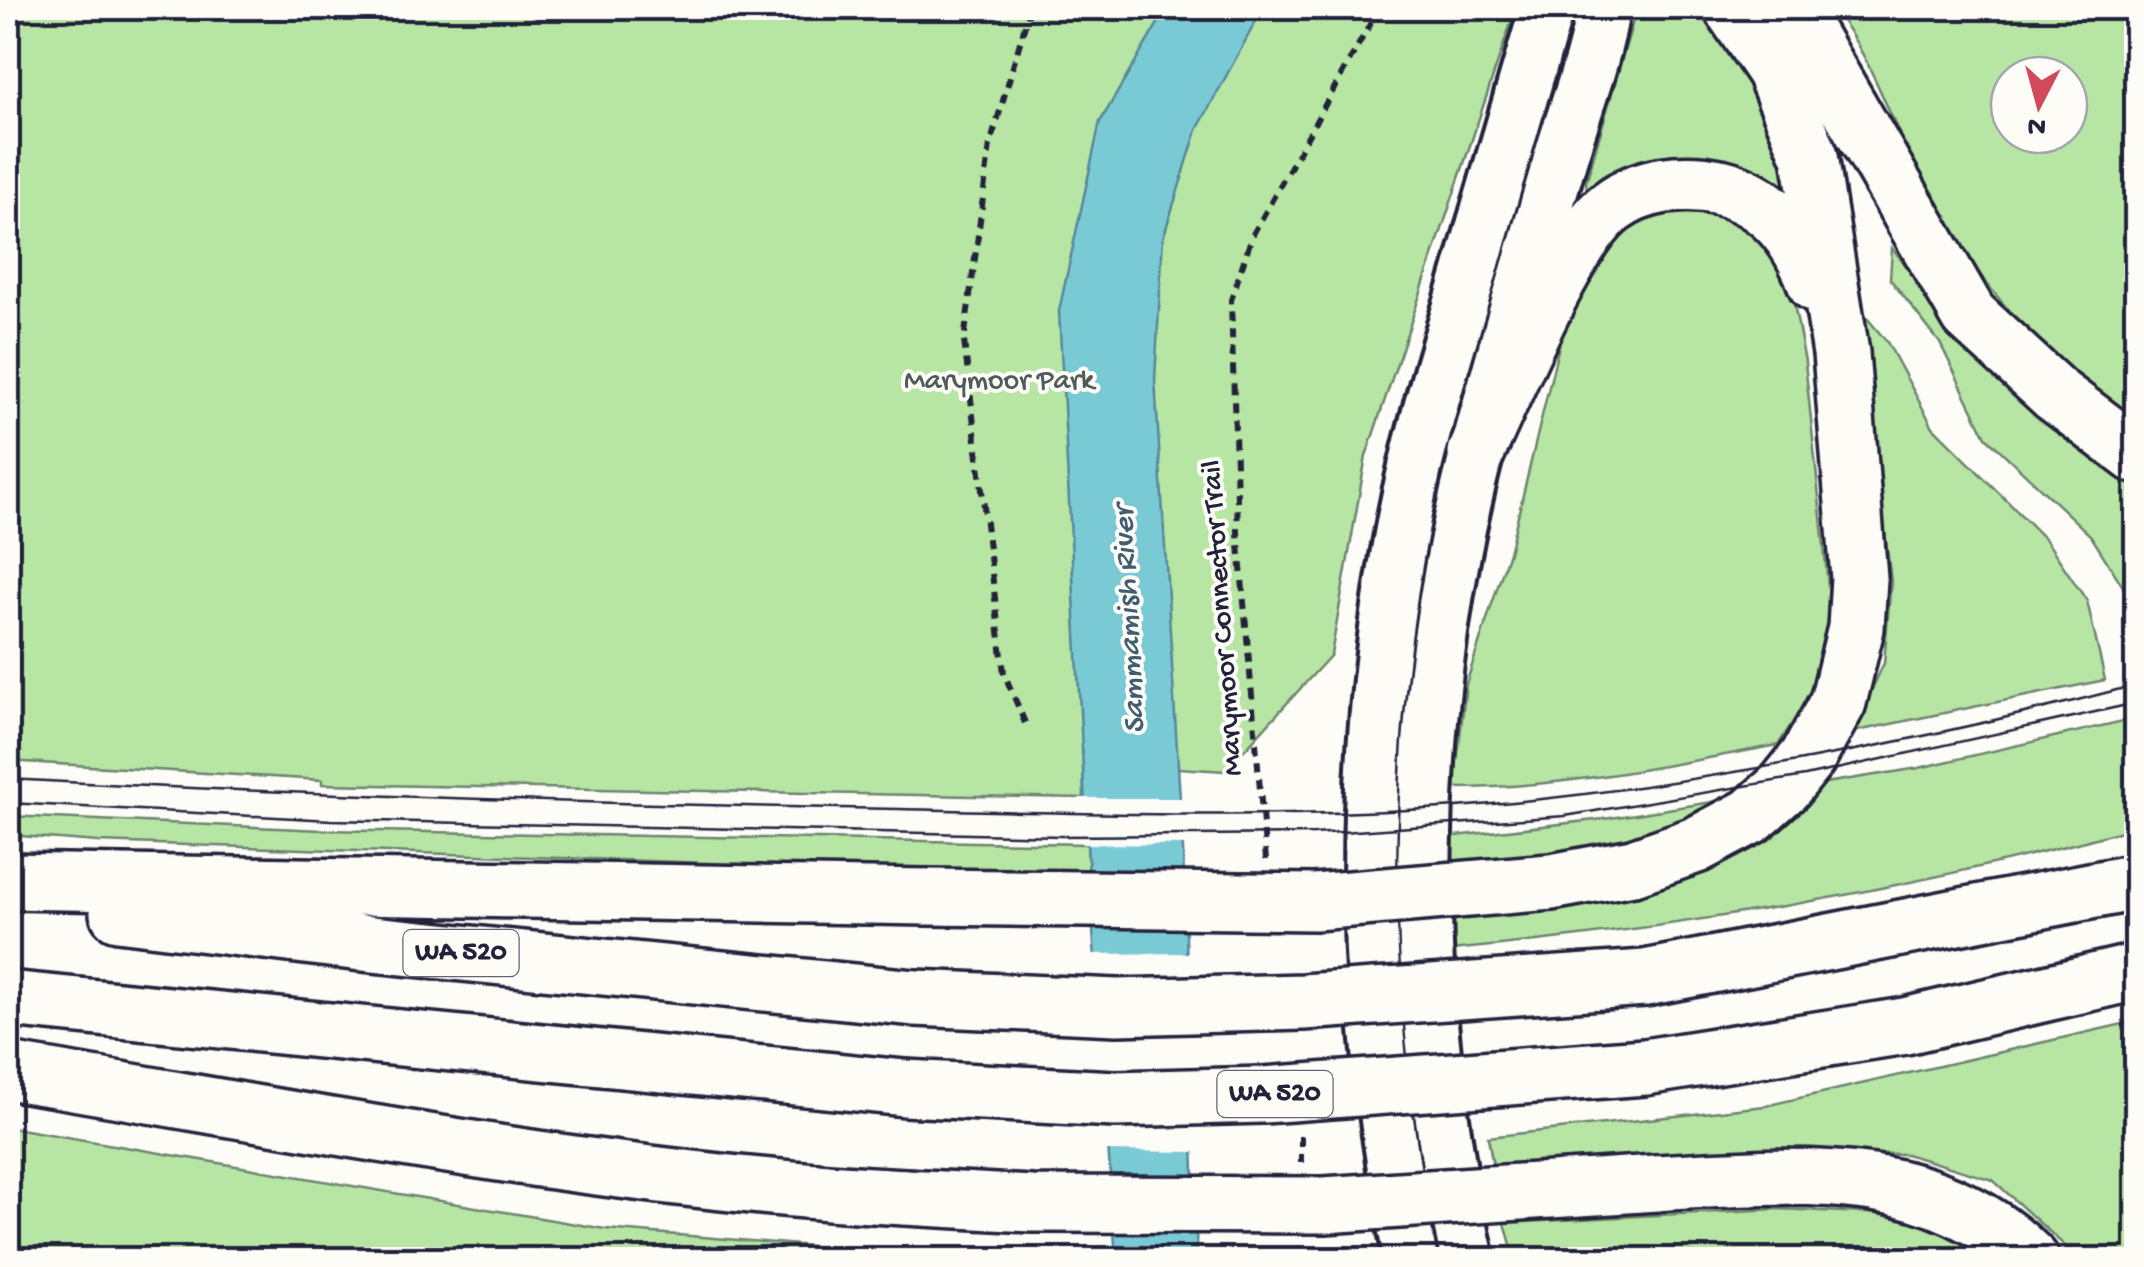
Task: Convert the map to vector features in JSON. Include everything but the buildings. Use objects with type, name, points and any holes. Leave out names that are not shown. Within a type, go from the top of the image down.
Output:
[{"type":"highway","points":[[8,881],[1315,902],[1551,882],[1633,868],[1696,845],[1751,816],[1808,756],[1838,702],[1856,628],[1858,578],[1841,353],[1810,156],[1774,70],[1732,8]]},
{"type":"highway","points":[[1792,8],[1970,315],[2055,394],[2136,455]]},
{"type":"highway","points":[[1476,453],[1581,238],[1612,206],[1652,187],[1697,182],[1712,185],[1740,192],[1778,217],[1805,253],[1841,353]]},
{"type":"highway","name":"WA 520","points":[[8,900],[362,943],[915,998],[1117,1007],[1303,1002],[1645,978],[2136,882]]},
{"type":"highway","name":"WA 520","points":[[8,999],[905,1088],[1115,1099],[1263,1095],[1645,1067],[1904,1026],[2136,972]]},
{"type":"highway","points":[[8,1070],[478,1148],[767,1190],[1032,1204],[1324,1205],[1784,1176],[1848,1177],[1916,1190],[1986,1221],[2032,1260]]},
{"type":"main road","points":[[1411,1260],[1384,1108],[1369,940],[1368,856],[1378,687],[1394,570],[1422,438],[1547,8]]},
{"type":"main road","points":[[1468,1260],[1435,1066],[1428,989],[1428,758],[1445,604],[1476,453],[1603,8]]},
{"type":"path","points":[[1025,722],[1004,673],[964,341],[990,146],[1030,8]]},
{"type":"path","name":"Marymoor Connector Trail","points":[[1267,868],[1238,532],[1231,300],[1252,236],[1379,8]]},
{"type":"path","points":[[1300,1124],[1301,1174]]},
{"type":"green space","name":"Marymoor Park","points":[[8,8],[1516,8],[1366,456],[1331,655],[1225,771],[1083,762],[1084,798],[322,784],[322,780],[8,761]]},
{"type":"green space","points":[[1637,8],[1700,8],[1768,101],[1791,192],[1788,198],[1587,192],[1586,182]]},
{"type":"green space","points":[[1832,8],[2136,8],[2136,420],[2062,364],[2030,334],[1975,268],[1928,192],[1865,58]]},
{"type":"green space","points":[[1658,204],[1730,208],[1784,251],[1805,362],[1830,604],[1823,661],[1804,705],[1778,745],[1576,780],[1454,788],[1466,684],[1510,549],[1574,283],[1605,243]]},
{"type":"green space","points":[[1892,248],[1974,347],[2031,406],[2098,457],[2136,479],[2136,619],[2131,599],[2091,536],[1986,437],[1940,343],[1890,279]]},
{"type":"green space","points":[[1857,306],[1887,342],[1933,427],[2046,540],[2087,601],[2105,680],[1852,732],[1884,663],[1891,581]]},
{"type":"green space","points":[[2136,718],[2136,827],[1968,870],[1797,904],[1625,930],[1451,950],[1450,912],[1675,883],[1727,861],[1783,821],[1819,784],[1919,768]]},
{"type":"green space","points":[[1757,795],[1619,844],[1446,866],[1446,837],[1604,819]]},
{"type":"green space","points":[[8,816],[322,830],[1087,844],[1089,876],[98,842],[8,835]]},
{"type":"green space","points":[[2136,1021],[2136,1259],[2079,1259],[1993,1180],[1906,1154],[1820,1153],[1494,1172],[1488,1137],[1765,1106]]},
{"type":"green space","points":[[8,1127],[605,1229],[969,1259],[8,1259]]},
{"type":"green space","points":[[1777,1209],[1910,1215],[1991,1259],[1515,1259],[1505,1223]]},
{"type":"water","name":"Sammamish River","points":[[1167,8],[1263,8],[1197,130],[1163,238],[1155,379],[1183,850],[1197,1259],[1116,1259],[1087,844],[1059,311],[1100,122]]},
{"type":"pier","points":[[1079,798],[1185,798],[1188,845],[1082,844]]},
{"type":"pier","points":[[1192,953],[1199,1152],[1104,1151],[1090,954]]},
{"type":"tram line","points":[[8,779],[342,794],[788,807],[1190,814],[1409,810],[1562,797],[1728,773],[1894,742],[2136,685]]},
{"type":"tram line","points":[[8,803],[331,820],[1062,836],[1314,834],[1565,816],[1805,776],[2136,703]]}]
